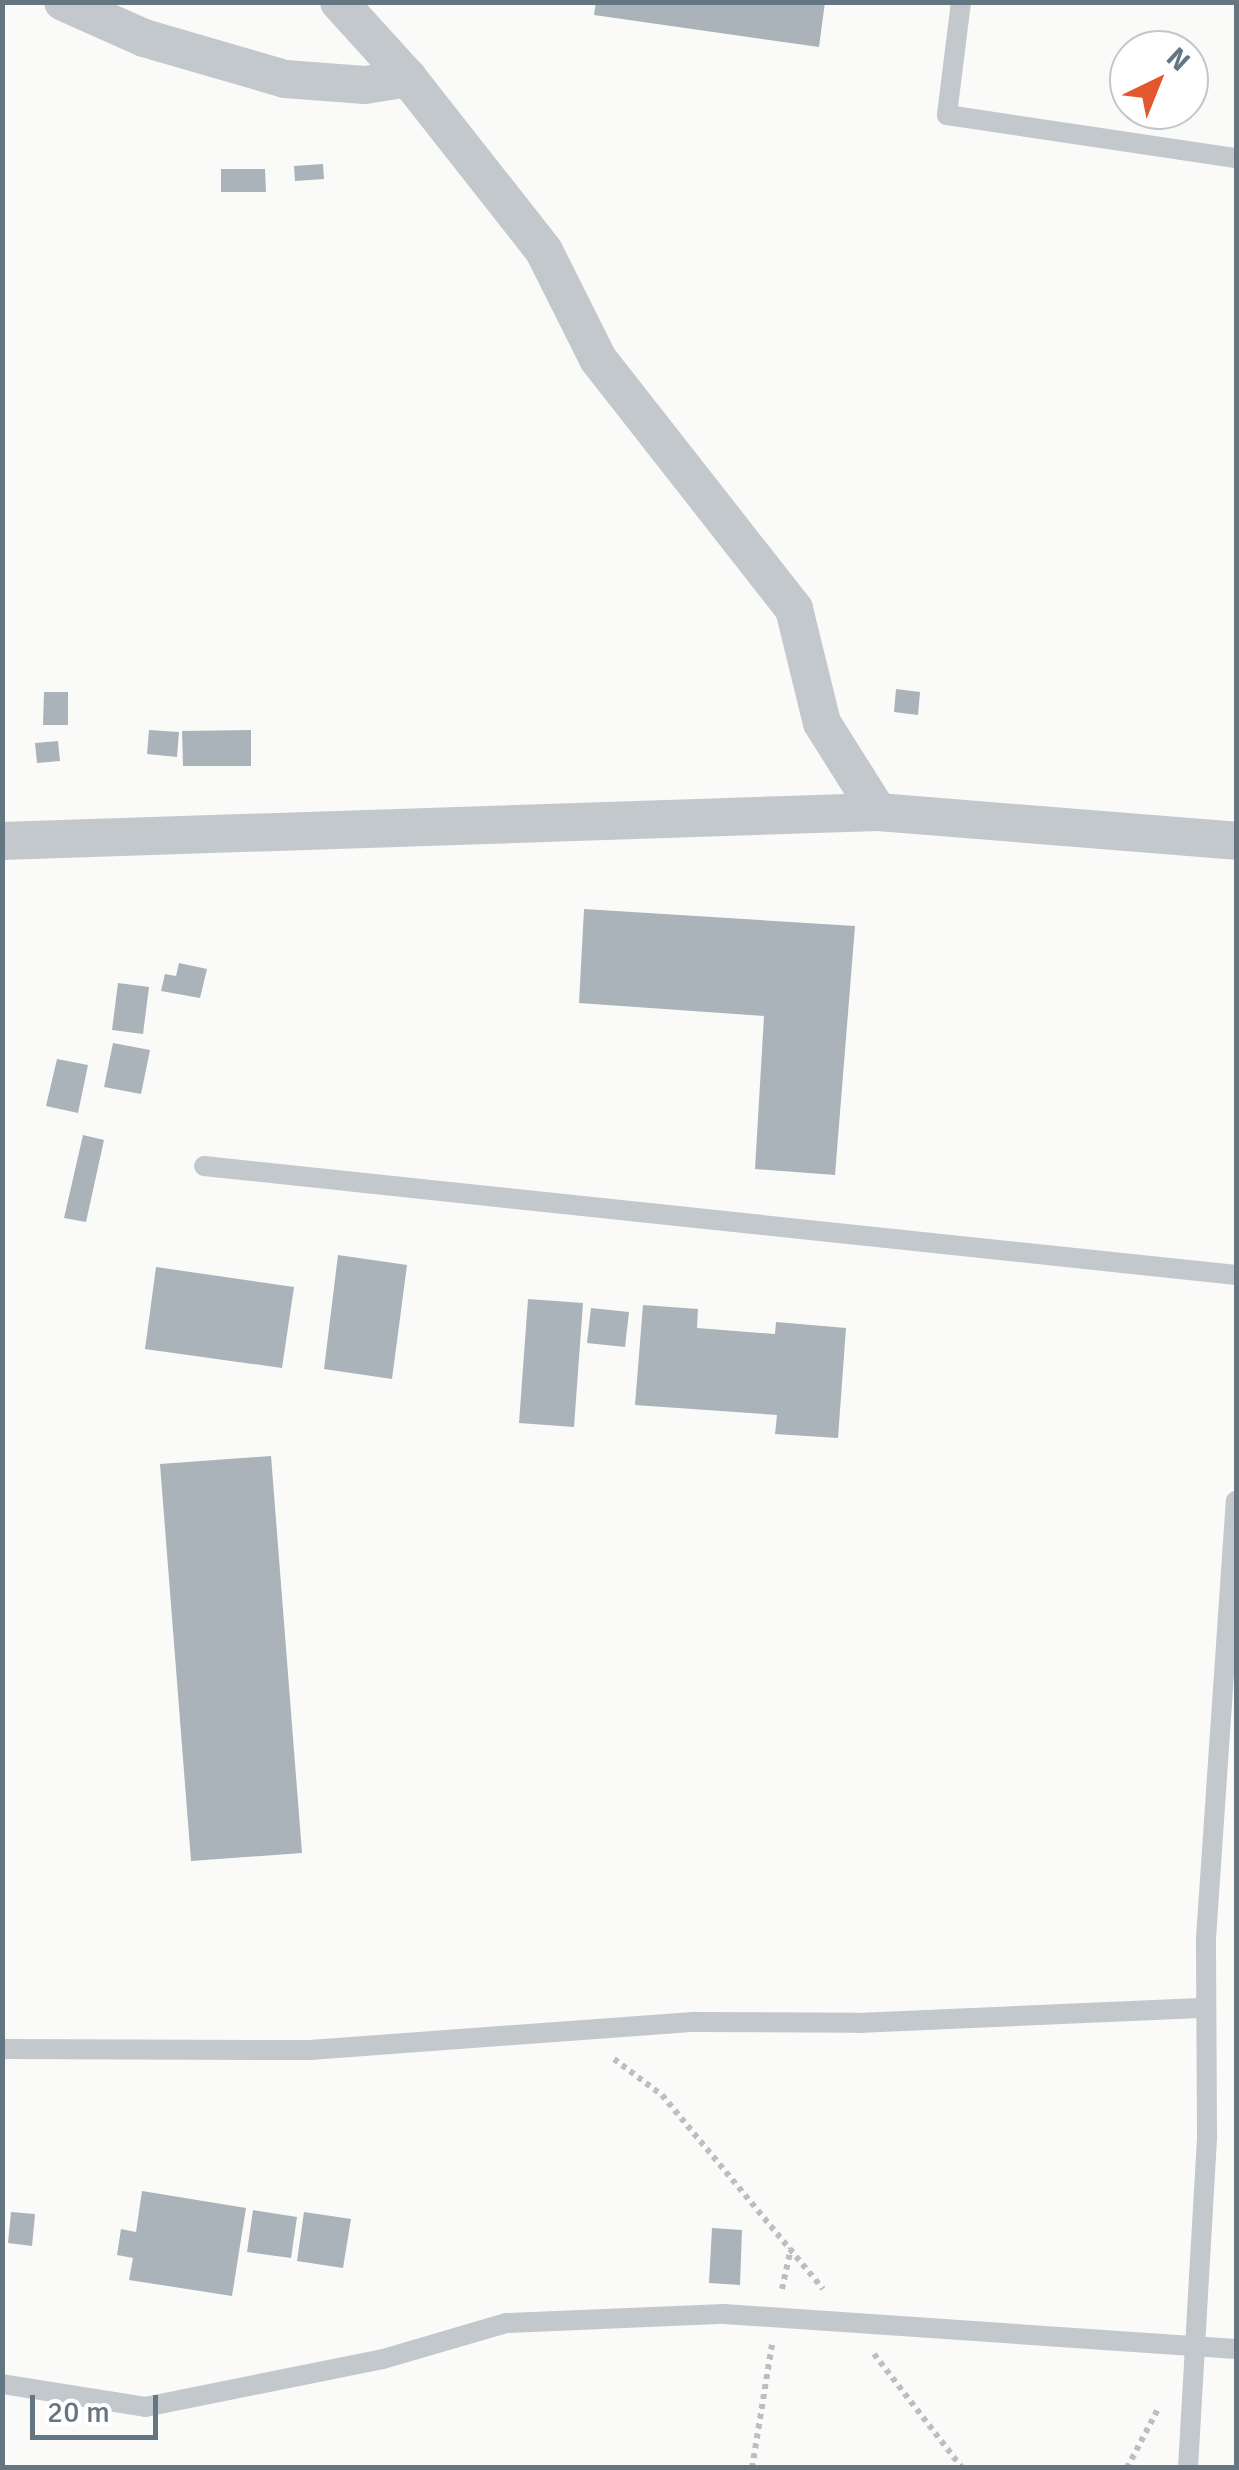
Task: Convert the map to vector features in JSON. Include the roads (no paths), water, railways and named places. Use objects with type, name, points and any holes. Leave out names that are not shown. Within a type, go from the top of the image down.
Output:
[{"type":"street","points":[[62,2],[144,38],[285,79],[366,85],[408,78]]},
{"type":"street","points":[[338,2],[408,78],[544,251],[598,358],[794,609],[822,723],[878,812]]},
{"type":"street","points":[[2,840],[878,812],[1236,842]]},
{"type":"lane","points":[[961,2],[947,115],[1236,158]]},
{"type":"lane","points":[[204,1166],[1236,1275]]},
{"type":"lane","points":[[1188,2468],[1206,2008],[1236,1501]]},
{"type":"lane","points":[[2,2049],[310,2050],[694,2022],[858,2023],[1206,2008]]},
{"type":"lane","points":[[2,2384],[145,2406],[383,2359],[506,2323],[776,2316],[852,2326],[1016,2330],[1194,2351],[1236,2349]]}]
